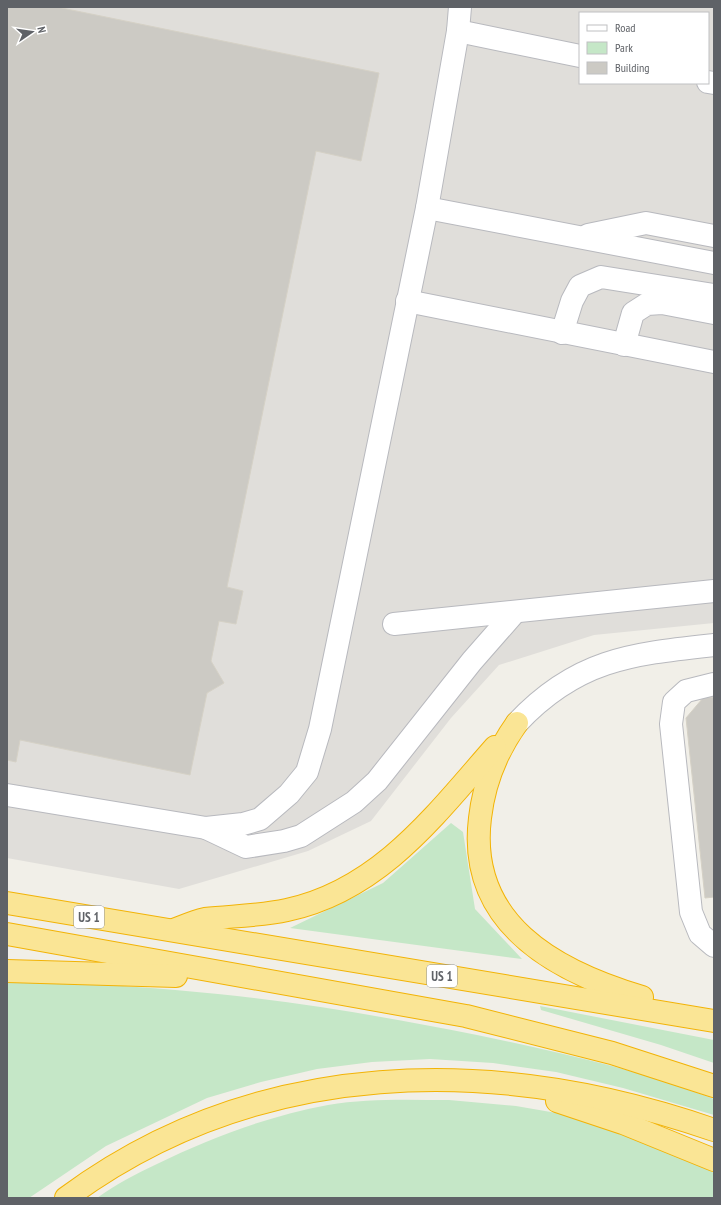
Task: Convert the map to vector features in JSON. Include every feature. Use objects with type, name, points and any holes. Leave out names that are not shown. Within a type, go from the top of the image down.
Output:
[{"type":"highway","points":[[170,931],[204,920],[250,916],[298,908],[334,895],[364,879],[392,858],[418,834],[517,723]]},
{"type":"highway","points":[[517,723],[501,747],[493,765],[483,798],[479,824],[480,864],[488,890],[500,911],[527,940],[568,968],[610,987],[714,1019]]},
{"type":"highway","name":"US 1","points":[[7,903],[170,931],[714,1019]]},
{"type":"highway","points":[[7,934],[429,1009],[503,1024],[612,1053],[714,1086]]},
{"type":"highway","points":[[7,971],[249,978]]},
{"type":"highway","points":[[66,1198],[114,1166],[164,1138],[205,1121],[254,1104],[298,1093],[346,1085],[403,1081],[532,1086],[590,1095],[641,1107],[714,1130]]},
{"type":"highway","points":[[458,1082],[509,1089],[564,1103],[637,1128],[714,1160]]},
{"type":"lane","points":[[206,828],[243,824],[260,819],[289,794],[307,772],[320,729],[427,208],[458,30],[460,7]]},
{"type":"lane","points":[[458,30],[579,56]]},
{"type":"lane","points":[[427,208],[714,263]]},
{"type":"lane","points":[[577,237],[646,223],[714,236]]},
{"type":"lane","points":[[562,333],[572,301],[580,286],[590,280],[602,277],[714,295]]},
{"type":"lane","points":[[408,301],[562,333],[714,362]]},
{"type":"lane","points":[[624,345],[633,313],[647,304],[662,303],[714,313]]},
{"type":"lane","points":[[394,624],[714,591]]},
{"type":"lane","points":[[7,794],[206,828],[246,846],[284,841],[301,836],[354,802],[377,781],[472,661],[515,612]]},
{"type":"lane","points":[[517,723],[545,696],[560,685],[591,668],[636,654],[714,645]]},
{"type":"lane","points":[[714,684],[686,691],[674,702],[671,724],[691,912],[700,934],[714,946]]},
{"type":"shaded area","points":[[7,7],[714,7],[714,623],[594,635],[499,665],[451,718],[371,821],[308,851],[179,889],[7,858]]},
{"type":"green space","points":[[451,823],[463,832],[475,909],[522,959],[290,928],[383,883]]},
{"type":"green space","points":[[48,981],[175,990],[283,1002],[477,1035],[597,1062],[685,1088],[714,1099],[714,1115],[623,1088],[556,1072],[493,1063],[430,1059],[372,1062],[317,1069],[261,1082],[207,1098],[106,1146],[29,1198],[7,1198],[7,983]]},
{"type":"green space","points":[[540,1006],[714,1040],[714,1063],[661,1045],[541,1010]]},
{"type":"green space","points":[[449,1100],[516,1106],[568,1115],[688,1158],[714,1173],[714,1198],[97,1198],[111,1188],[178,1154],[220,1136],[262,1121],[328,1105],[358,1101]]},
{"type":"building","points":[[7,7],[57,7],[379,73],[361,161],[316,151],[227,587],[243,591],[236,624],[219,621],[211,661],[224,683],[207,693],[190,775],[20,740],[16,762],[7,760]]},
{"type":"building","points":[[714,697],[714,897],[705,898],[686,718],[703,698]]}]
